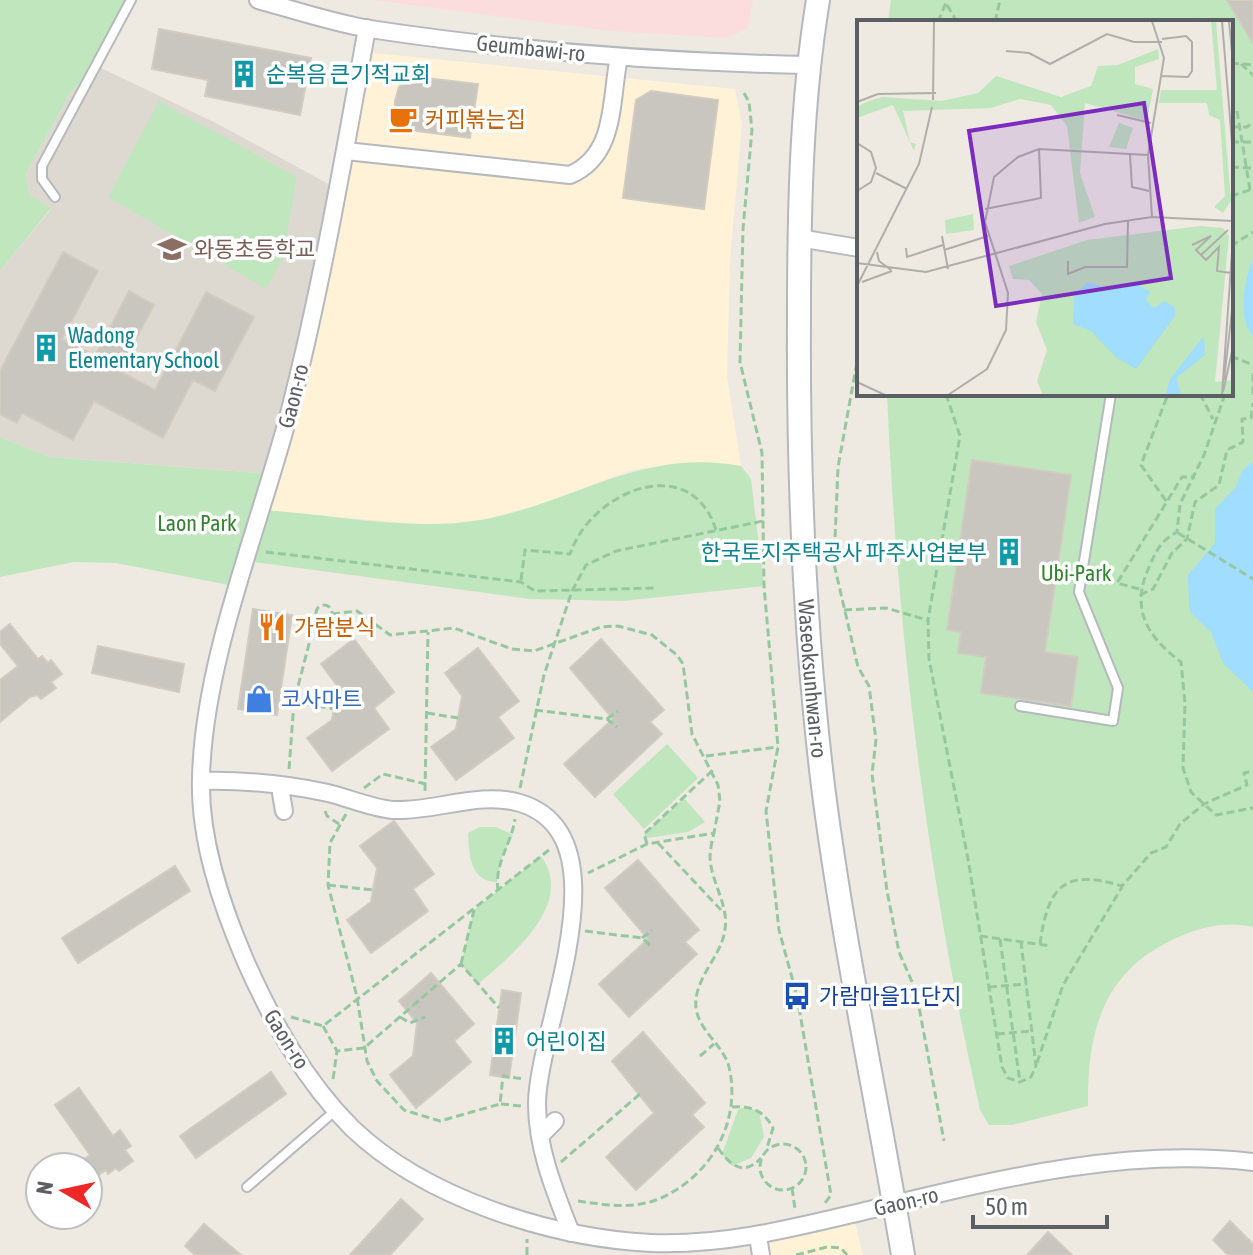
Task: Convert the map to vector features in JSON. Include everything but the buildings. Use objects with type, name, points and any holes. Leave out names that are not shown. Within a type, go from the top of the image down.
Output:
[{"type":"street","name":"Geumbawi-ro","points":[[258,0],[367,28],[619,57],[807,65]]},
{"type":"street","name":"Waseoksunhwan-ro","points":[[818,0],[807,65],[799,238],[799,405],[805,574],[823,785],[903,1255]]},
{"type":"street","name":"Gaon-ro","points":[[367,28],[346,151],[289,414],[245,561],[210,701],[203,738],[201,781],[207,842],[235,937],[272,1022],[325,1094],[353,1128],[388,1157],[485,1209],[571,1233],[651,1243],[758,1236],[1049,1169],[1176,1158],[1253,1162]]},
{"type":"street","points":[[346,151],[570,175],[591,164],[604,147],[619,57]]},
{"type":"street","points":[[799,238],[857,248]]},
{"type":"street","points":[[201,781],[234,780],[284,787],[392,810],[459,801],[518,802],[541,813],[561,840],[574,880],[573,930],[538,1080],[540,1136],[556,1196],[571,1233]]},
{"type":"street","points":[[284,787],[284,811]]},
{"type":"street","points":[[540,1136],[555,1121]]},
{"type":"street","points":[[758,1236],[761,1255]]},
{"type":"lane","points":[[55,197],[42,179],[42,166],[131,0]]},
{"type":"lane","points":[[1020,706],[1113,721],[1118,688],[1079,592],[1111,396]]},
{"type":"lane","points":[[247,1187],[337,1109]]},
{"type":"path","points":[[941,0],[946,3]]},
{"type":"path","points":[[995,20],[1000,0]]},
{"type":"path","points":[[1237,62],[1253,75]]},
{"type":"path","points":[[1233,63],[1251,65]]},
{"type":"path","points":[[744,93],[749,102],[752,130],[743,229],[740,362],[762,453],[764,586],[778,747],[766,811],[779,930],[797,996],[831,1195]]},
{"type":"path","points":[[1233,195],[1252,189],[1237,111]]},
{"type":"path","points":[[1233,127],[1253,122]]},
{"type":"path","points":[[1233,142],[1253,142]]},
{"type":"path","points":[[1233,167],[1253,168]]},
{"type":"path","points":[[1233,245],[1253,232]]},
{"type":"path","points":[[1233,357],[1253,365]]},
{"type":"path","points":[[857,362],[838,467],[834,564],[858,667],[869,686],[876,740],[872,774],[887,891],[899,952],[916,991],[944,1141]]},
{"type":"path","points":[[1253,374],[1253,396]]},
{"type":"path","points":[[947,396],[960,436],[928,620],[929,659],[997,1034],[1008,1078],[1020,1082],[1031,1077],[1063,985],[1122,886],[1151,853],[1166,847],[1180,824],[1204,804],[1247,785],[1244,773],[1253,771]]},
{"type":"path","points":[[1167,396],[1141,465],[1167,502]]},
{"type":"path","points":[[1201,396],[1214,420]]},
{"type":"path","points":[[1177,532],[1180,504],[1195,477],[1224,396]]},
{"type":"path","points":[[1140,595],[1153,589],[1172,553],[1187,539],[1195,502],[1219,485],[1227,450],[1243,442],[1242,419],[1251,418],[1253,403]]},
{"type":"path","points":[[1139,589],[1117,583],[1182,477],[1195,477]]},
{"type":"path","points":[[521,582],[525,550],[570,554],[597,514],[625,491],[645,487],[675,488],[708,512],[716,530]]},
{"type":"path","points":[[498,891],[497,872],[512,839],[535,710],[572,591],[586,565],[616,551],[763,520]]},
{"type":"path","points":[[1177,532],[1253,579]]},
{"type":"path","points":[[1177,532],[1162,540],[1139,589],[1144,619],[1161,647],[1181,662],[1185,703],[1183,768],[1191,792],[1216,815],[1253,808]]},
{"type":"path","points":[[262,551],[521,582],[535,591],[656,588]]},
{"type":"path","points":[[284,787],[294,702],[316,611],[322,605],[329,607],[332,614]]},
{"type":"path","points":[[844,610],[886,608],[928,620]]},
{"type":"path","points":[[316,617],[325,622],[332,614],[357,611],[390,635],[454,628],[512,649],[534,651],[557,640],[601,627],[618,626],[660,640],[683,664],[692,734],[713,770],[720,801],[710,858],[726,925],[722,944],[703,975],[696,1008],[714,1044],[729,1064],[732,1107],[727,1129],[718,1148],[702,1168],[657,1200],[624,1206],[556,1196]]},
{"type":"path","points":[[424,807],[428,632]]},
{"type":"path","points":[[294,702],[334,709]]},
{"type":"path","points":[[535,710],[607,719],[617,727]]},
{"type":"path","points":[[607,719],[618,711]]},
{"type":"path","points":[[427,713],[458,718]]},
{"type":"path","points":[[706,756],[778,747]]},
{"type":"path","points":[[647,844],[644,834],[713,770]]},
{"type":"path","points":[[426,784],[383,774],[369,782],[354,801],[330,843],[328,885],[357,997],[364,1048],[377,1081],[388,1096],[404,1110],[440,1121],[500,1104],[503,1076],[538,1080]]},
{"type":"path","points":[[574,880],[647,844],[714,833]]},
{"type":"path","points":[[323,1026],[561,840]]},
{"type":"path","points":[[658,843],[723,913]]},
{"type":"path","points":[[1040,944],[1044,915],[1052,894],[1071,882],[1094,877],[1122,886]]},
{"type":"path","points":[[328,885],[373,890]]},
{"type":"path","points":[[337,1051],[364,1048],[461,964],[474,910]]},
{"type":"path","points":[[573,930],[642,938],[652,947]]},
{"type":"path","points":[[642,938],[652,930]]},
{"type":"path","points":[[980,936],[1051,946]]},
{"type":"path","points":[[1000,939],[1020,1082]]},
{"type":"path","points":[[1021,942],[1036,1066]]},
{"type":"path","points":[[461,964],[499,1008]]},
{"type":"path","points":[[989,987],[1027,984]]},
{"type":"path","points":[[272,1022],[298,1017],[323,1026],[337,1051],[332,1081],[325,1094]]},
{"type":"path","points":[[400,1017],[410,1023],[425,1017]]},
{"type":"path","points":[[997,1034],[1032,1031]]},
{"type":"path","points":[[700,1056],[714,1044]]},
{"type":"path","points":[[550,1172],[640,1094]]},
{"type":"path","points":[[718,1148],[730,1164],[750,1168],[762,1155],[781,1143],[795,1146],[805,1158],[802,1180],[790,1189],[770,1186],[759,1169],[762,1155],[772,1134],[769,1121],[757,1110],[732,1107]]},
{"type":"path","points":[[796,1255],[827,1247],[841,1248],[847,1255]]},
{"type":"shaded area","points":[[372,0],[753,0],[748,28],[726,38],[610,31]]},
{"type":"shaded area","points":[[363,52],[735,89],[742,124],[730,259],[727,376],[741,466],[666,465],[632,470],[535,506],[485,519],[437,526],[261,510]]},
{"type":"shaded area","name":"와동초등학교","points":[[97,66],[216,123],[338,189],[271,474],[50,457],[0,437],[0,271],[51,209],[29,194],[26,173],[71,92]]},
{"type":"shaded area","points":[[853,1214],[863,1255],[761,1255],[758,1236]]},
{"type":"green space","points":[[0,0],[131,0],[97,66],[71,92],[26,173],[29,194],[51,208],[0,271]]},
{"type":"green space","name":"Ubi-Park","points":[[891,0],[1253,0],[1253,927],[1225,925],[1198,930],[1155,949],[1134,965],[1105,1004],[1097,1027],[1091,1051],[1088,1106],[1012,1125],[989,1125],[980,1110],[945,933],[917,754],[907,664],[887,396],[1233,396],[1233,20],[888,20]]},
{"type":"green space","points":[[159,101],[297,177],[283,258],[266,289],[108,197]]},
{"type":"green space","name":"Laon Park","points":[[0,437],[50,457],[271,474],[261,510],[398,523],[481,520],[608,480],[671,464],[705,462],[741,466],[751,479],[764,586],[623,601],[530,599],[247,561],[239,587],[116,563],[74,562],[0,577]]},
{"type":"green space","points":[[667,744],[698,778],[644,829],[613,794]]},
{"type":"green space","points":[[684,798],[705,822],[688,832],[647,838],[644,834]]},
{"type":"green space","points":[[480,827],[496,827],[513,835],[502,857],[497,882],[481,877],[473,865],[468,833]]},
{"type":"green space","points":[[541,856],[550,874],[551,892],[545,910],[522,944],[478,984],[461,964],[474,910]]},
{"type":"green space","points":[[745,1107],[759,1111],[764,1137],[751,1158],[732,1166],[722,1154],[738,1110]]},
{"type":"water","points":[[1253,258],[1253,337],[1243,308]]},
{"type":"water","points":[[1253,462],[1253,692],[1223,663],[1211,632],[1191,613],[1188,575],[1215,543],[1215,509],[1236,487],[1242,471]]},
{"type":"place","name":"순복음 큰기적교회","points":[[244,74]]},
{"type":"place","name":"커피볶는집","points":[[403,119]]},
{"type":"place","name":"와동초등학교","points":[[172,249]]},
{"type":"place","name":"Wadong Elementary School","points":[[46,348]]},
{"type":"place","name":"한국토지주택공사 파주사업본부","points":[[1009,552]]},
{"type":"place","name":"가람분식","points":[[272,627]]},
{"type":"place","name":"코사마트","points":[[259,699]]},
{"type":"place","name":"가람마을11단지","points":[[797,996]]},
{"type":"place","name":"어린이집","points":[[504,1041]]}]
